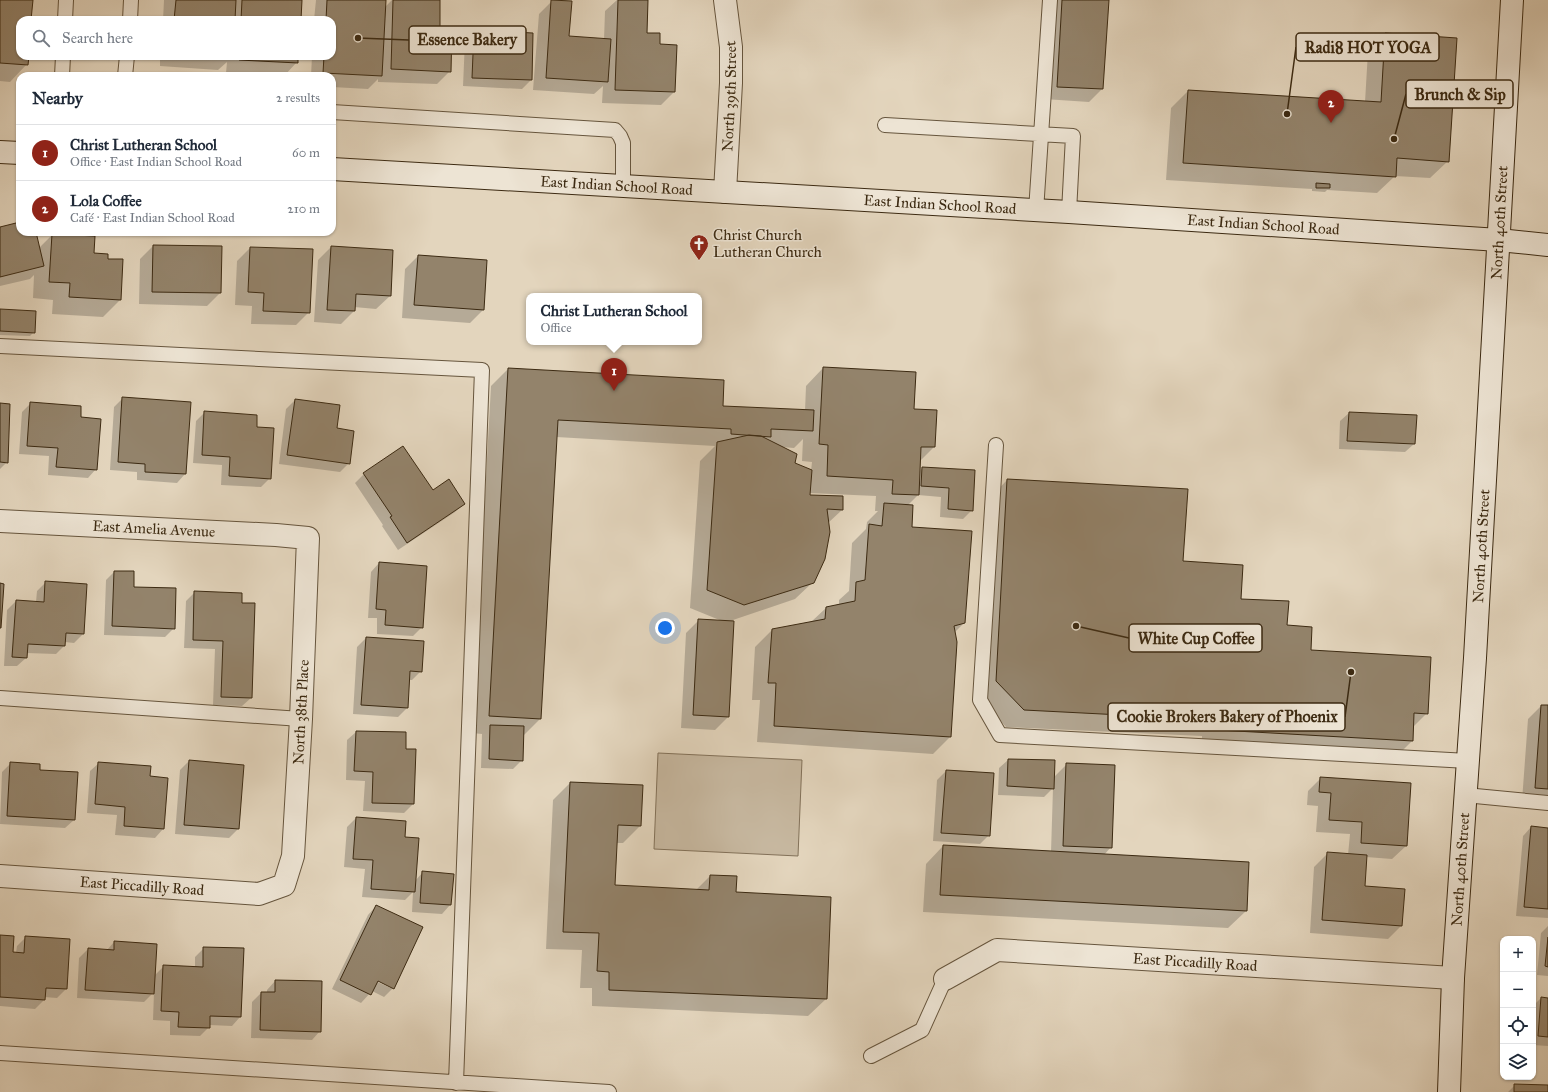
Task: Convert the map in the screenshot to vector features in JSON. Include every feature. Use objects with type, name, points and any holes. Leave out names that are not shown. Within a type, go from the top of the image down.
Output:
[{"type":"main road","name":"North 39th Street","points":[[725,0],[731,47],[731,69],[725,192]]},
{"type":"main road","name":"North 40th Street","points":[[1449,1092],[1453,978],[1468,761],[1512,0]]},
{"type":"main road","points":[[0,152],[16,153]]},
{"type":"main road","name":"East Indian School Road","points":[[336,169],[1069,212],[1548,244]]},
{"type":"main road","name":"East Amelia Avenue","points":[[0,521],[276,535],[308,538]]},
{"type":"main road","name":"North 38th Place","points":[[284,885],[293,856],[301,719],[308,538]]},
{"type":"main road","name":"East Piccadilly Road","points":[[0,876],[259,894],[284,885]]},
{"type":"main road","name":"East Piccadilly Road","points":[[945,979],[997,950],[1453,978]]},
{"type":"lane","points":[[65,16],[66,0]]},
{"type":"lane","points":[[130,16],[131,0]]},
{"type":"lane","points":[[1036,211],[1050,0]]},
{"type":"lane","points":[[62,72],[63,60]]},
{"type":"lane","points":[[125,72],[127,60]]},
{"type":"lane","points":[[336,112],[615,130],[623,143],[623,186]]},
{"type":"lane","points":[[884,124],[1073,136],[1069,212]]},
{"type":"lane","points":[[0,346],[482,370],[456,1083]]},
{"type":"lane","points":[[996,445],[980,700],[1000,735],[1468,761]]},
{"type":"lane","points":[[0,698],[301,719]]},
{"type":"lane","points":[[1465,795],[1548,803]]},
{"type":"lane","points":[[872,1056],[922,1030],[945,979]]},
{"type":"lane","points":[[0,1053],[610,1092]]},
{"type":"shaded area","points":[[658,753],[802,760],[798,856],[654,849]]},
{"type":"building","points":[[0,0],[33,0],[31,16],[16,16],[16,60],[29,60],[28,65],[0,63]]},
{"type":"building","points":[[176,0],[236,0],[235,16],[174,16]]},
{"type":"building","points":[[242,0],[302,0],[301,16],[241,16]]},
{"type":"building","points":[[327,0],[386,0],[382,76],[323,72],[324,60],[336,60],[336,16],[326,16]]},
{"type":"building","points":[[393,0],[440,0],[440,27],[452,27],[451,72],[391,69]]},
{"type":"building","points":[[551,0],[572,1],[569,36],[611,39],[608,82],[546,78]]},
{"type":"building","points":[[618,0],[648,0],[647,33],[660,33],[660,44],[677,45],[675,92],[615,90]]},
{"type":"building","points":[[1062,0],[1109,0],[1103,89],[1057,87]]},
{"type":"building","points":[[474,30],[533,33],[532,80],[472,78]]},
{"type":"building","points":[[1385,33],[1457,38],[1449,162],[1397,158],[1396,177],[1183,163],[1188,90],[1381,102]]},
{"type":"building","points":[[239,60],[298,60],[298,63]]},
{"type":"building","points":[[1316,183],[1330,184],[1330,188],[1316,188]]},
{"type":"building","points":[[16,223],[16,236],[37,236],[44,266],[0,277],[0,227]]},
{"type":"building","points":[[52,236],[95,236],[94,253],[108,254],[108,259],[123,259],[121,300],[69,297],[70,283],[49,282]]},
{"type":"building","points":[[153,245],[222,246],[221,293],[152,292]]},
{"type":"building","points":[[331,246],[393,250],[391,296],[356,294],[355,311],[327,310]]},
{"type":"building","points":[[250,247],[313,249],[310,313],[263,311],[264,293],[248,292]]},
{"type":"building","points":[[418,255],[487,260],[484,310],[414,305]]},
{"type":"building","points":[[0,309],[36,311],[35,333],[0,331]]},
{"type":"building","points":[[823,367],[916,372],[914,409],[937,410],[935,447],[921,447],[919,495],[892,494],[893,480],[827,476],[828,445],[819,444]]},
{"type":"building","points":[[508,368],[724,380],[723,406],[814,410],[813,431],[771,429],[771,437],[731,434],[731,429],[558,420],[541,719],[489,716]]},
{"type":"building","points":[[122,397],[191,402],[186,474],[145,472],[145,464],[118,462]]},
{"type":"building","points":[[295,399],[340,405],[337,428],[354,431],[350,464],[287,455]]},
{"type":"building","points":[[30,402],[81,406],[81,417],[101,419],[97,470],[56,467],[58,448],[27,446]]},
{"type":"building","points":[[0,403],[10,404],[8,463],[0,462]]},
{"type":"building","points":[[204,411],[257,415],[257,427],[274,428],[271,479],[229,476],[230,457],[202,455]]},
{"type":"building","points":[[1349,412],[1417,415],[1415,444],[1347,441]]},
{"type":"building","points":[[749,435],[761,436],[797,454],[795,463],[812,470],[810,495],[843,496],[843,510],[827,509],[830,532],[825,559],[814,583],[744,605],[707,590],[717,442]]},
{"type":"building","points":[[403,446],[433,490],[449,479],[465,504],[407,543],[390,517],[392,516],[363,473]]},
{"type":"building","points":[[922,467],[975,470],[973,511],[948,509],[949,488],[921,486]]},
{"type":"building","points":[[1007,479],[1188,489],[1183,561],[1243,565],[1241,599],[1289,601],[1287,625],[1312,627],[1311,650],[1431,657],[1428,714],[1414,713],[1413,741],[1218,730],[1219,720],[1024,710],[996,681]]},
{"type":"building","points":[[884,503],[913,505],[912,527],[972,531],[965,623],[954,626],[957,642],[951,737],[774,726],[776,683],[768,683],[772,629],[825,619],[826,607],[855,601],[856,582],[865,580],[869,524],[882,526]]},
{"type":"building","points":[[379,562],[427,566],[423,628],[385,625],[386,610],[376,609]]},
{"type":"building","points":[[114,571],[134,571],[134,587],[176,588],[175,629],[112,626]]},
{"type":"building","points":[[45,581],[87,584],[84,634],[66,633],[65,646],[28,644],[27,658],[12,657],[16,600],[44,602]]},
{"type":"building","points":[[0,583],[4,584],[1,628],[0,628]]},
{"type":"building","points":[[194,591],[242,593],[242,603],[255,603],[252,698],[221,697],[223,641],[193,640]]},
{"type":"building","points":[[698,619],[734,621],[729,717],[693,715]]},
{"type":"building","points":[[366,637],[424,641],[422,672],[410,671],[408,708],[361,705]]},
{"type":"building","points":[[1541,705],[1548,705],[1548,789],[1535,788]]},
{"type":"building","points":[[490,725],[524,726],[523,761],[489,759]]},
{"type":"building","points":[[356,731],[406,732],[406,749],[416,749],[414,804],[372,803],[373,772],[354,771]]},
{"type":"building","points":[[1008,759],[1055,760],[1054,789],[1007,786]]},
{"type":"building","points":[[189,760],[244,765],[239,829],[184,825]]},
{"type":"building","points":[[10,762],[40,764],[40,770],[78,772],[75,820],[7,816]]},
{"type":"building","points":[[98,762],[151,766],[150,776],[168,778],[164,829],[124,826],[125,807],[95,804]]},
{"type":"building","points":[[1066,763],[1115,765],[1112,848],[1063,846]]},
{"type":"building","points":[[946,770],[994,773],[990,836],[941,833]]},
{"type":"building","points":[[1320,777],[1411,783],[1407,846],[1361,843],[1362,822],[1329,820],[1331,793],[1319,792]]},
{"type":"building","points":[[570,782],[643,785],[641,826],[618,825],[615,885],[709,890],[710,875],[737,876],[736,892],[831,897],[827,999],[609,990],[609,972],[597,971],[599,933],[563,932]]},
{"type":"building","points":[[356,817],[406,821],[405,837],[419,838],[415,892],[371,889],[373,860],[353,859]]},
{"type":"building","points":[[1531,826],[1548,828],[1548,909],[1524,907]]},
{"type":"building","points":[[943,845],[1249,862],[1247,911],[940,895]]},
{"type":"building","points":[[1327,852],[1367,855],[1365,886],[1405,889],[1402,926],[1322,920]]},
{"type":"building","points":[[422,871],[454,874],[451,905],[420,903]]},
{"type":"building","points":[[376,905],[423,927],[394,989],[378,981],[371,995],[340,980]]},
{"type":"building","points":[[0,935],[14,936],[13,952],[24,953],[25,936],[70,939],[67,989],[46,988],[45,1000],[0,997]]},
{"type":"building","points":[[1548,937],[1548,967],[1545,966]]},
{"type":"building","points":[[114,941],[157,944],[154,994],[85,990],[88,948],[114,950]]},
{"type":"building","points":[[203,947],[244,948],[241,1017],[210,1016],[210,1028],[178,1027],[179,1012],[161,1011],[163,965],[203,967]]},
{"type":"building","points":[[275,980],[322,981],[321,1032],[260,1030],[261,992],[275,992]]},
{"type":"building","points":[[1541,997],[1548,998],[1548,1037],[1538,1036]]},
{"type":"building","points":[[1514,1084],[1548,1085],[1548,1092],[1514,1092]]},
{"type":"place","name":"Essence Bakery","points":[[358,38]]},
{"type":"place","name":"Radi8 HOT YOGA","points":[[1287,114]]},
{"type":"place","name":"Lola Coffee","points":[[1331,123]]},
{"type":"place","name":"Brunch & Sip","points":[[1394,139]]},
{"type":"place","name":"Christ Church Lutheran Church","points":[[699,261]]},
{"type":"place","name":"Christ Lutheran School","points":[[614,391]]},
{"type":"place","name":"White Cup Coffee","points":[[1076,626]]},
{"type":"place","name":"Cookie Brokers Bakery of Phoenix","points":[[1351,672]]}]
